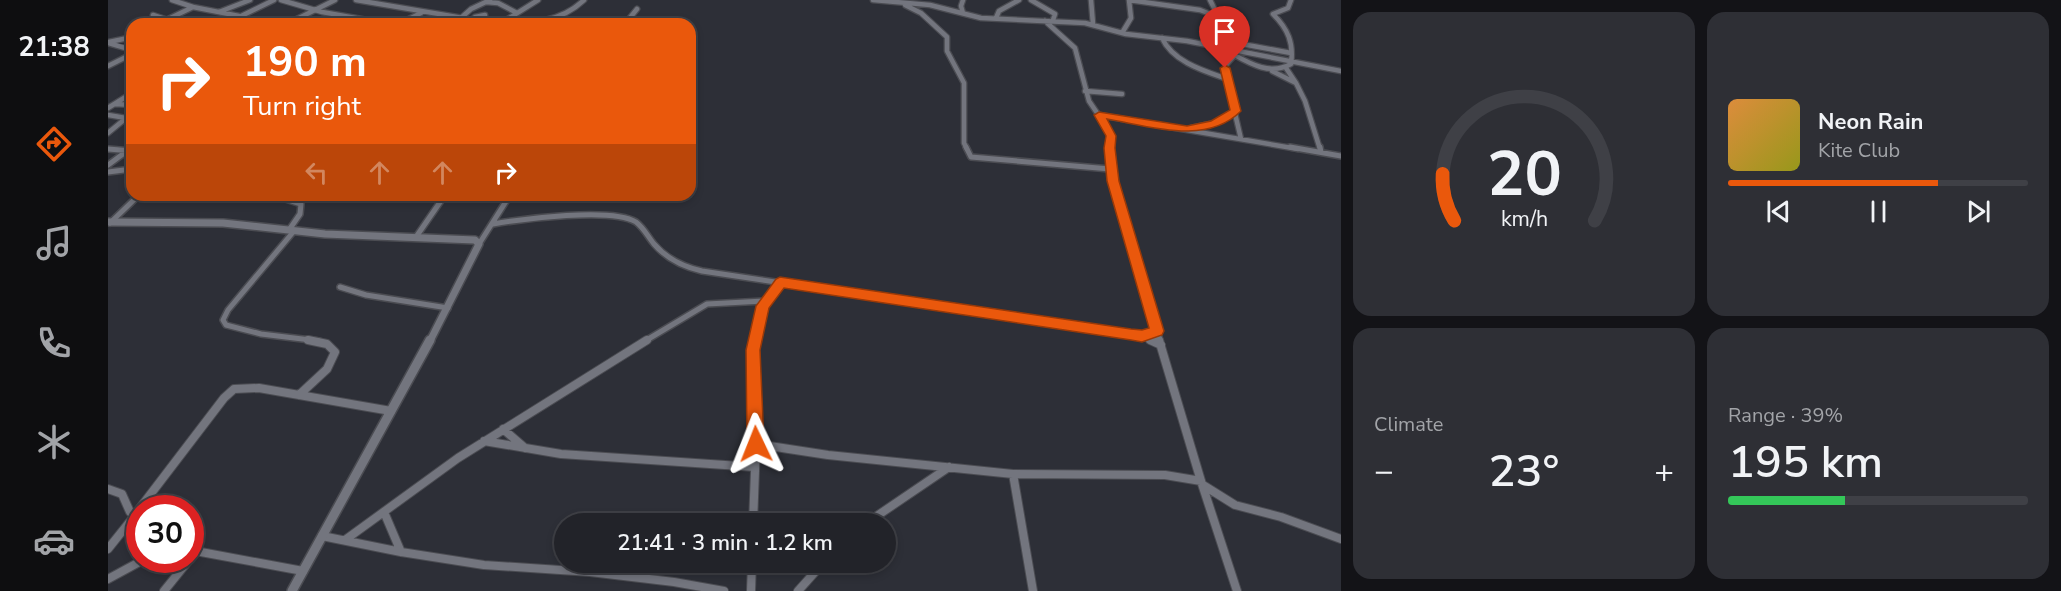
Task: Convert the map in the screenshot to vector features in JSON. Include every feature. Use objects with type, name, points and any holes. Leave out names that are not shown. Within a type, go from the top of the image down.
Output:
[{"type":"street","points":[[172,0],[188,2],[193,7],[231,16],[243,15]]},
{"type":"street","points":[[219,12],[250,0]]},
{"type":"street","points":[[237,18],[274,0]]},
{"type":"street","points":[[281,0],[316,11],[356,18]]},
{"type":"street","points":[[300,18],[335,0]]},
{"type":"street","points":[[356,0],[446,18]]},
{"type":"street","points":[[374,4],[379,0]]},
{"type":"street","points":[[509,18],[538,0]]},
{"type":"street","points":[[554,18],[572,12],[583,0]]},
{"type":"street","points":[[873,0],[902,4],[916,9],[947,37],[947,51],[964,83],[964,143],[967,153],[971,156],[1110,169]]},
{"type":"street","points":[[963,0],[961,6],[963,13]]},
{"type":"street","points":[[996,18],[999,11],[1019,0]]},
{"type":"street","points":[[1031,0],[1054,14],[1053,20]]},
{"type":"street","points":[[1091,0],[1092,22]]},
{"type":"street","points":[[1122,33],[1127,29],[1132,14],[1129,0],[1200,10],[1218,17]]},
{"type":"street","points":[[1210,0],[1231,42],[1231,50]]},
{"type":"street","points":[[1289,63],[1290,36],[1287,27],[1273,14],[1288,8],[1291,0]]},
{"type":"street","points":[[466,18],[468,11],[488,1],[498,3],[517,13]]},
{"type":"street","points":[[902,4],[930,5],[981,18],[1092,22],[1122,33],[1222,45],[1231,42],[1291,53]]},
{"type":"street","points":[[171,18],[193,7]]},
{"type":"street","points":[[630,18],[637,9]]},
{"type":"street","points":[[412,18],[422,13]]},
{"type":"street","points":[[153,15],[165,18]]},
{"type":"street","points":[[473,18],[485,15]]},
{"type":"street","points":[[1045,21],[1072,43],[1079,56],[1085,91],[1111,136],[1110,169],[1202,483],[1237,591]]},
{"type":"street","points":[[1056,29],[1077,22]]},
{"type":"street","points":[[1127,29],[1138,35]]},
{"type":"street","points":[[108,42],[126,38]]},
{"type":"street","points":[[1162,38],[1165,47],[1174,54],[1227,79]]},
{"type":"street","points":[[118,46],[126,40]]},
{"type":"street","points":[[108,42],[126,49]]},
{"type":"street","points":[[1192,42],[1289,63],[1302,63],[1341,71]]},
{"type":"street","points":[[1224,49],[1296,83]]},
{"type":"street","points":[[1241,139],[1225,68],[1242,51]]},
{"type":"street","points":[[1276,52],[1289,63],[1305,101],[1321,152]]},
{"type":"street","points":[[108,66],[126,56]]},
{"type":"street","points":[[1269,70],[1289,63]]},
{"type":"street","points":[[1085,91],[1122,94]]},
{"type":"street","points":[[108,108],[126,97]]},
{"type":"street","points":[[122,99],[126,99]]},
{"type":"street","points":[[114,104],[126,105]]},
{"type":"street","points":[[1187,129],[1215,123],[1236,111]]},
{"type":"street","points":[[108,115],[124,120]]},
{"type":"street","points":[[1099,115],[1341,156]]},
{"type":"street","points":[[108,133],[124,120]]},
{"type":"street","points":[[108,149],[126,151]]},
{"type":"street","points":[[108,165],[126,153]]},
{"type":"street","points":[[108,172],[126,170]]},
{"type":"street","points":[[109,223],[133,201]]},
{"type":"street","points":[[292,201],[301,204],[300,214],[291,230],[228,310],[223,320],[226,325],[250,332],[318,341],[332,348],[335,352],[331,363],[299,395]]},
{"type":"street","points":[[416,237],[441,201]]},
{"type":"street","points":[[292,591],[448,308],[479,244],[506,201]]},
{"type":"street","points":[[493,224],[537,219],[596,217],[628,219],[640,227],[657,247],[692,268],[1142,336],[1161,345]]},
{"type":"street","points":[[109,223],[223,223],[291,230],[475,240],[479,244]]},
{"type":"street","points":[[753,513],[756,444],[753,350],[765,302],[780,282]]},
{"type":"street","points":[[340,288],[366,295],[448,308]]},
{"type":"street","points":[[345,540],[484,441],[698,308],[708,304],[765,302]]},
{"type":"street","points":[[1142,336],[1157,331]]},
{"type":"street","points":[[153,495],[230,392],[242,387],[390,411]]},
{"type":"street","points":[[503,429],[527,450]]},
{"type":"street","points":[[484,441],[527,450],[700,466],[755,467]]},
{"type":"street","points":[[756,444],[838,456],[1013,474],[1165,475],[1202,483],[1235,506],[1281,517],[1341,539]]},
{"type":"street","points":[[881,513],[949,466]]},
{"type":"street","points":[[1013,474],[1034,591]]},
{"type":"street","points":[[108,489],[124,494],[126,500]]},
{"type":"street","points":[[384,512],[401,552]]},
{"type":"street","points":[[108,549],[126,528]]},
{"type":"street","points":[[322,536],[401,552],[484,565],[590,572],[674,582],[724,591]]},
{"type":"street","points":[[204,556],[303,571]]},
{"type":"street","points":[[108,579],[126,569]]},
{"type":"street","points":[[164,591],[178,573]]},
{"type":"street","points":[[751,591],[752,573]]},
{"type":"street","points":[[798,591],[814,573]]},
{"type":"route","points":[[756,444],[753,350],[763,306],[780,282],[1131,335],[1142,336],[1157,331],[1110,169],[1111,136],[1099,115],[1187,129],[1215,123],[1236,111],[1225,68]]}]
